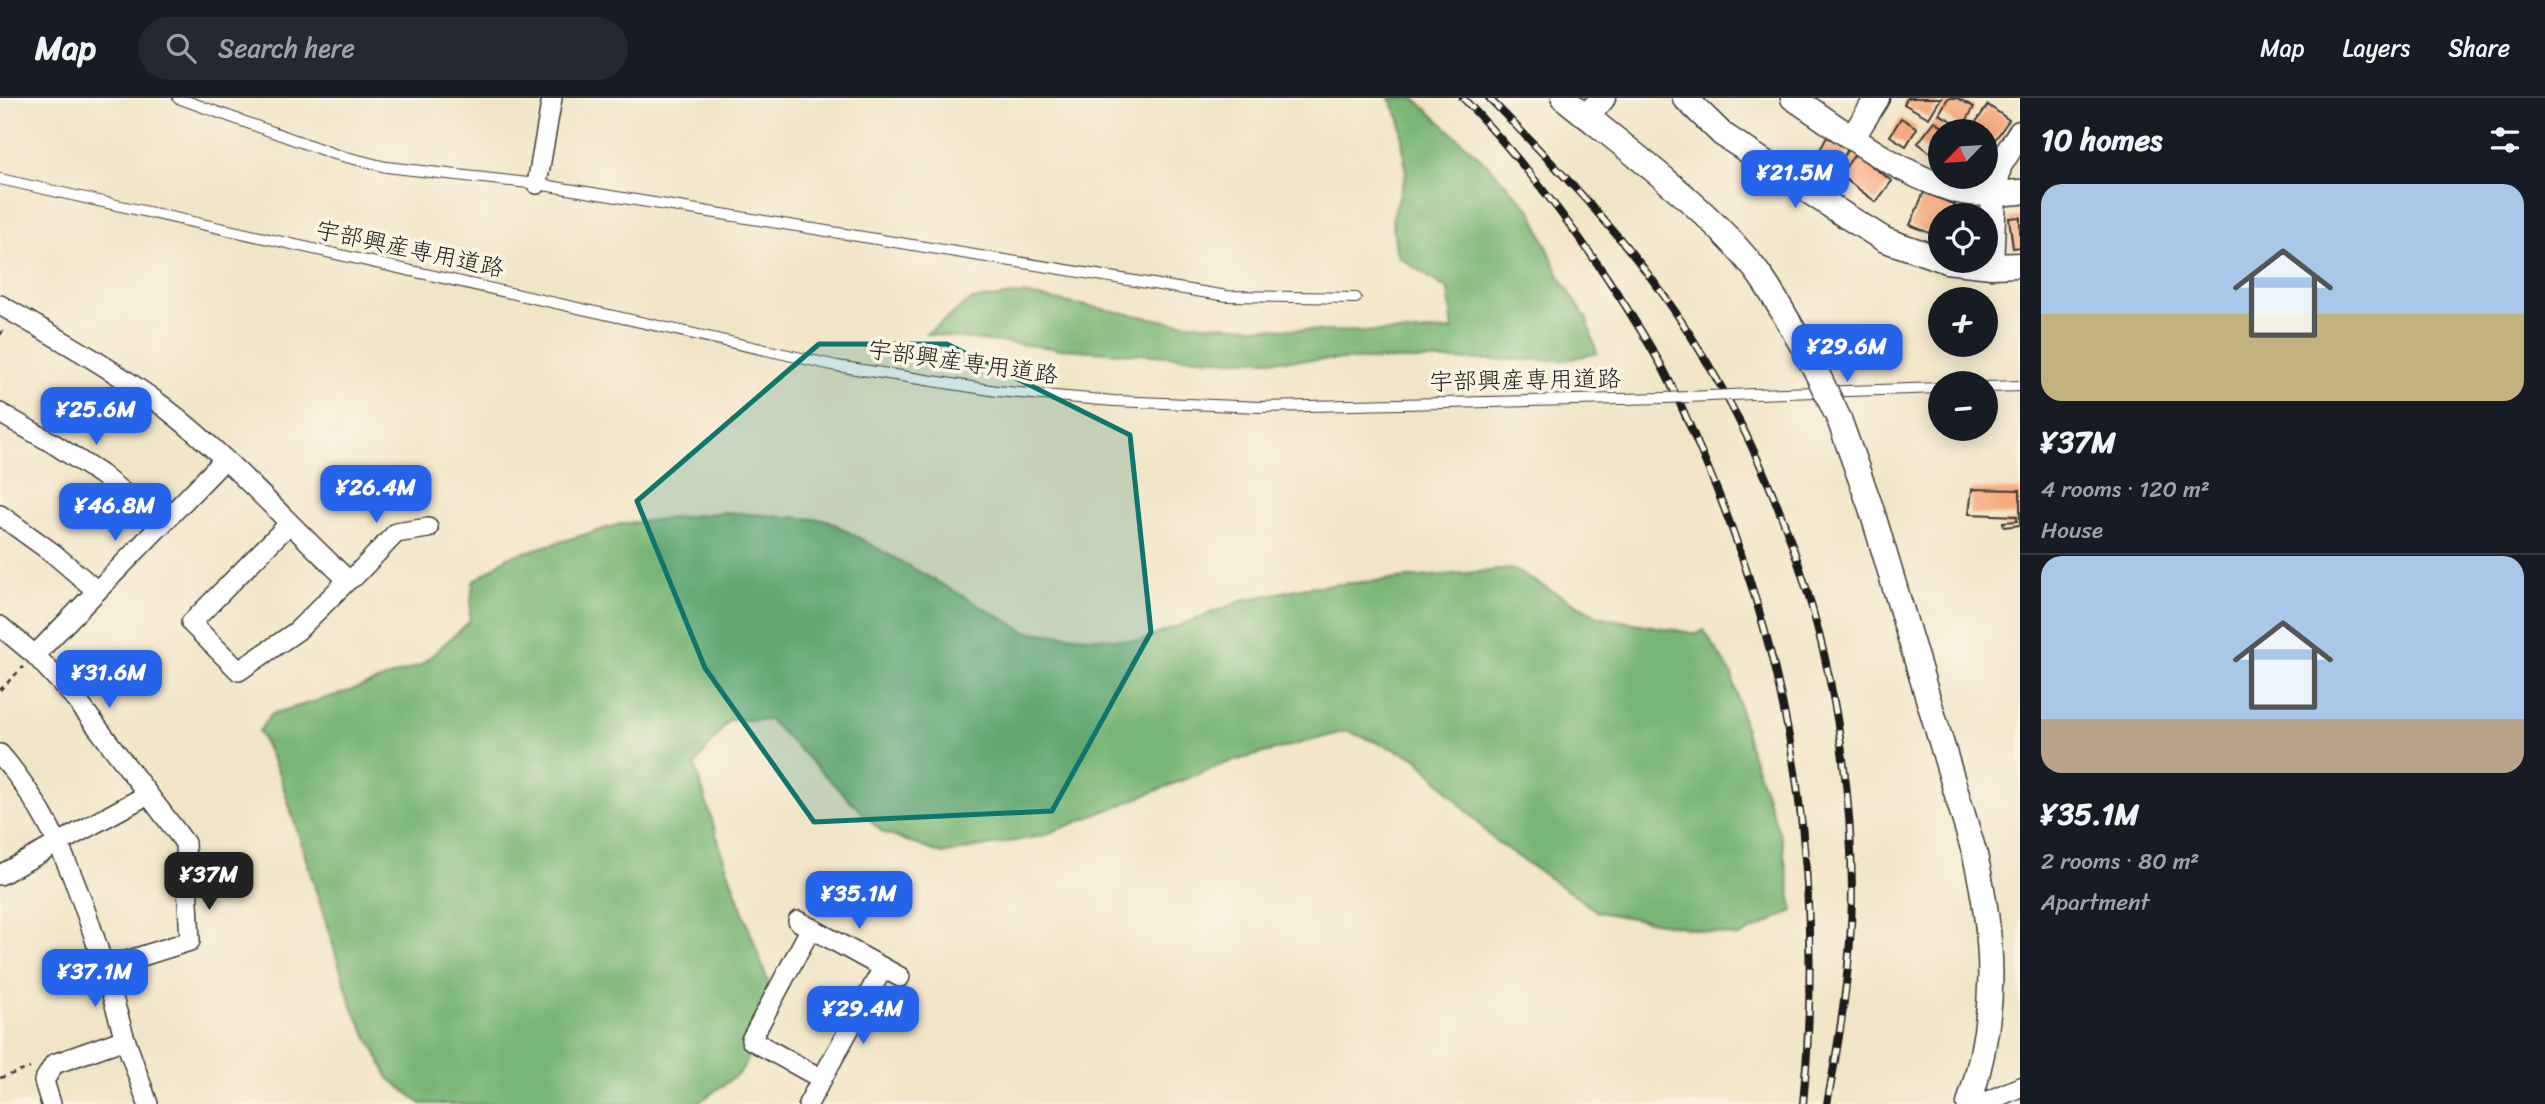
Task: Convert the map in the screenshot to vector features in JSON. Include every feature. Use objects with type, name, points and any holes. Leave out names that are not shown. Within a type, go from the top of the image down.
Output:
[{"type":"street","points":[[537,184],[552,98]]},
{"type":"street","points":[[1564,98],[1595,107],[1675,189],[1730,240],[1760,277],[1815,369],[1839,419],[1871,508],[1983,889],[1991,952],[1991,985],[1984,1048],[1969,1104]]},
{"type":"street","points":[[1685,98],[1722,134],[1846,216],[1885,240],[1928,255]]},
{"type":"street","points":[[1793,98],[1907,171],[1952,190],[1994,194],[2020,192]]},
{"type":"street","points":[[1853,137],[1877,98]]},
{"type":"street","points":[[1994,203],[1999,166],[2020,133]]},
{"type":"street","points":[[1998,266],[2020,265]]},
{"type":"street","points":[[0,305],[116,372],[167,409],[348,580]]},
{"type":"street","points":[[0,413],[100,474],[162,524]]},
{"type":"street","points":[[35,655],[224,460]]},
{"type":"street","points":[[0,515],[54,554],[97,591]]},
{"type":"street","points":[[289,524],[191,623],[239,671],[297,631],[396,533],[428,528]]},
{"type":"street","points":[[0,626],[35,655],[75,698],[185,843],[190,941],[104,968]]},
{"type":"street","points":[[0,754],[37,804],[77,885],[148,1104]]},
{"type":"street","points":[[0,874],[147,794]]},
{"type":"street","points":[[808,1104],[892,973],[805,924],[751,1040],[822,1079]]},
{"type":"street","points":[[51,1104],[44,1081],[54,1064],[125,1039]]},
{"type":"street","points":[[1981,1104],[2020,1087]]},
{"type":"lane","points":[[178,98],[334,154],[386,167],[537,184],[1227,296],[1356,298]]},
{"type":"lane","name":"宇部興産専用道路","points":[[0,179],[837,366],[997,391],[1114,401],[1261,407],[1666,398],[1928,388]]},
{"type":"lane","points":[[1998,387],[2020,386]]},
{"type":"path","points":[[0,690],[35,655]]},
{"type":"path","points":[[0,1078],[37,1065],[54,1064]]},
{"type":"highlighted area","points":[[819,344],[947,344],[1130,435],[1151,632],[1052,811],[814,822],[705,668],[637,501]]},
{"type":"green space","points":[[1389,98],[1414,98],[1489,166],[1531,210],[1561,279],[1587,319],[1597,353],[1566,360],[1229,360],[1062,349],[926,334],[971,300],[1023,294],[1172,322],[1322,331],[1453,330],[1448,290],[1397,256],[1392,219],[1406,174],[1400,119]]},
{"type":"green space","points":[[725,512],[827,520],[1027,632],[1140,641],[1244,600],[1307,587],[1512,569],[1600,617],[1697,634],[1704,630],[1732,675],[1749,746],[1782,841],[1793,911],[1739,937],[1598,912],[1494,840],[1417,758],[1347,731],[1226,763],[1042,836],[942,854],[882,832],[769,720],[729,720],[695,765],[723,856],[776,1004],[741,1072],[697,1104],[421,1104],[389,1078],[353,1009],[280,776],[259,731],[271,714],[350,691],[421,665],[469,622],[473,582],[508,557],[621,524]]},
{"type":"building","points":[[1907,98],[1941,98],[1929,118],[1904,104]]},
{"type":"building","points":[[1948,98],[1957,98],[1974,107],[1967,119],[1948,119],[1939,114]]},
{"type":"building","points":[[1988,105],[2009,120],[1998,136],[1998,119],[1978,119]]},
{"type":"building","points":[[1901,118],[1917,128],[1906,146],[1890,136]]},
{"type":"building","points":[[1928,130],[1928,151],[1918,143]]},
{"type":"building","points":[[1827,137],[1848,149],[1834,174],[1813,162]]},
{"type":"building","points":[[1855,154],[1892,181],[1876,202],[1840,175]]},
{"type":"building","points":[[1924,192],[1950,203],[1928,203],[1928,233],[1910,225]]},
{"type":"building","points":[[2020,217],[2020,247],[2013,248],[2009,218]]},
{"type":"building","points":[[1972,489],[2020,490],[2020,525],[2004,527],[2003,522],[2017,521],[2017,516],[1969,514]]},
{"type":"railway","points":[[1463,98],[1544,192],[1594,258],[1639,327],[1680,404],[1740,550],[1764,627],[1783,705],[1797,783],[1809,941],[1809,1022],[1803,1104]]},
{"type":"railway","points":[[1489,98],[1611,228],[1676,313],[1716,378],[1751,446],[1781,516],[1806,587],[1840,736],[1849,811],[1852,888],[1850,942],[1845,996],[1827,1104]]}]
